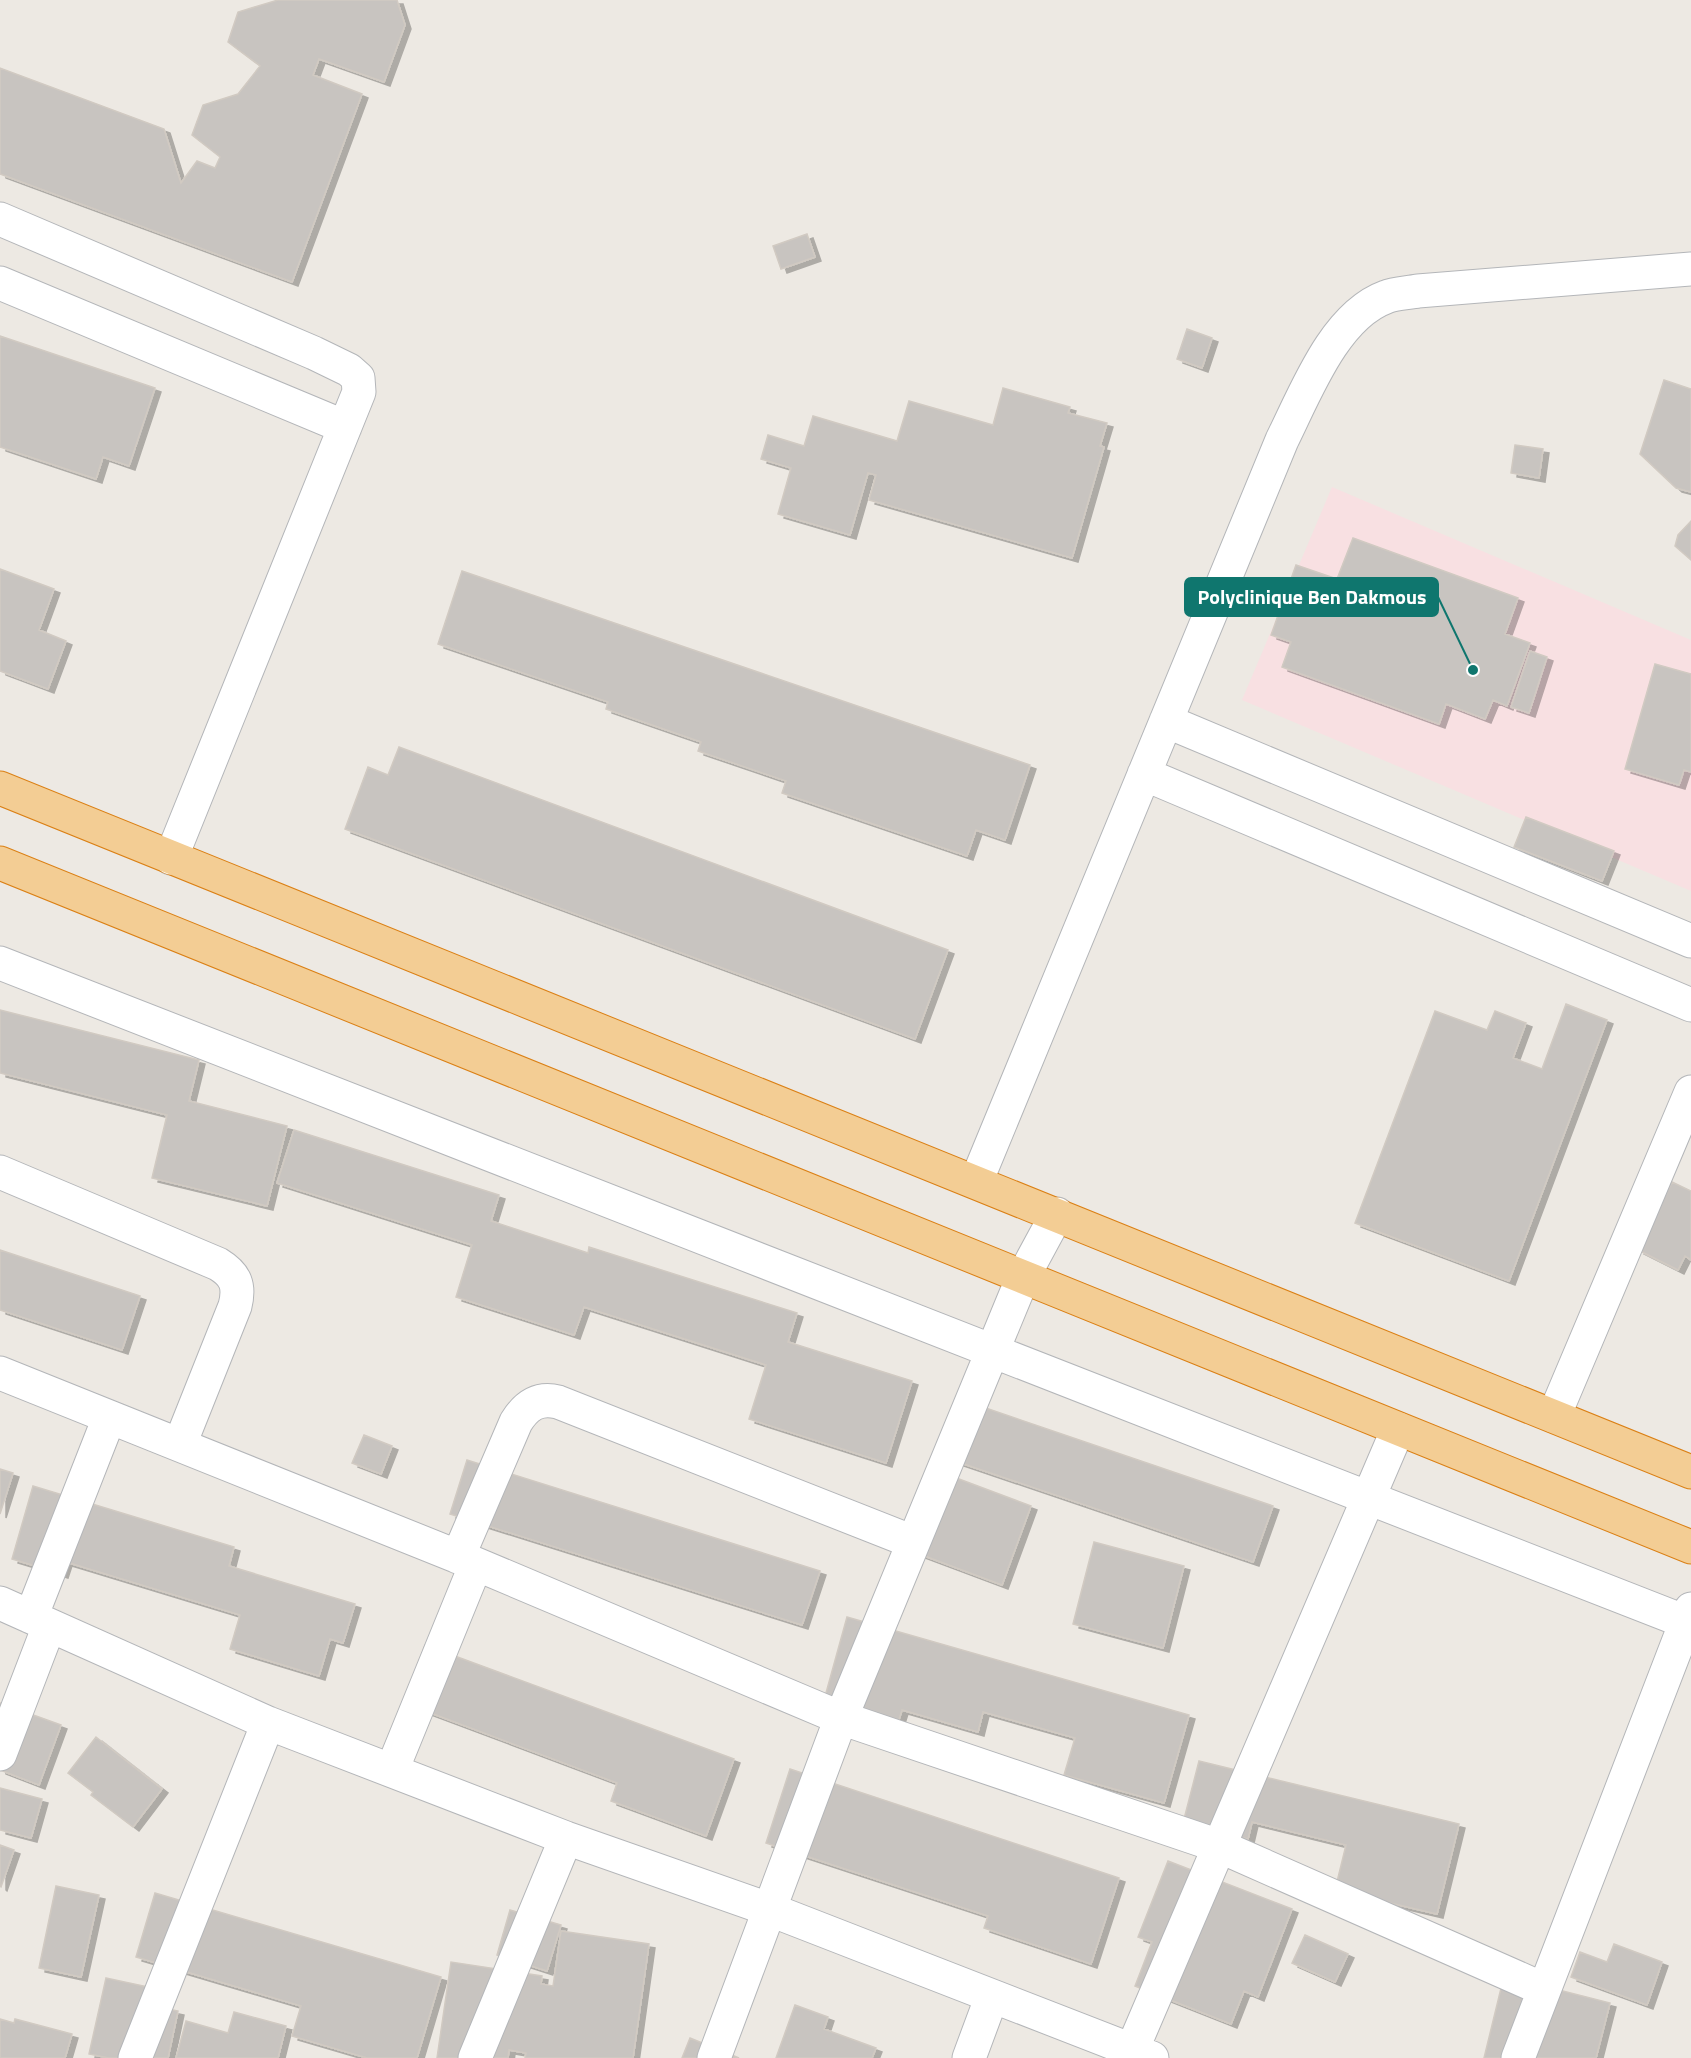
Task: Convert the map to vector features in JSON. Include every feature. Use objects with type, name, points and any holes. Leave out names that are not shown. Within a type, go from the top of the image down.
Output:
[{"type":"highway","points":[[0,788],[1691,1472]]},
{"type":"highway","points":[[0,863],[1691,1548]]},
{"type":"street","points":[[0,219],[314,353],[354,373],[358,378],[359,392],[171,858]]},
{"type":"street","points":[[976,1182],[1282,440],[1318,370],[1342,332],[1355,316],[1386,297],[1418,291],[1691,269]]},
{"type":"street","points":[[0,283],[345,427]]},
{"type":"street","points":[[1166,721],[1691,940]]},
{"type":"street","points":[[1144,774],[1691,1005]]},
{"type":"street","points":[[0,963],[1368,1497],[1689,1618],[1518,2058]]},
{"type":"street","points":[[1554,1416],[1691,1092]]},
{"type":"street","points":[[0,1172],[218,1264],[233,1274],[238,1293],[235,1306],[180,1444]]},
{"type":"street","points":[[714,2058],[841,1718],[1023,1277],[1057,1214]]},
{"type":"street","points":[[0,1373],[467,1561],[841,1718],[1219,1846],[1543,1989]]},
{"type":"street","points":[[392,1770],[516,1422],[526,1409],[542,1400],[558,1402],[913,1542]]},
{"type":"street","points":[[0,1754],[40,1622],[109,1418]]},
{"type":"street","points":[[0,1603],[268,1724],[566,1838],[771,1910],[1142,2054],[1219,1846],[1398,1429]]},
{"type":"street","points":[[135,2058],[268,1724]]},
{"type":"street","points":[[475,2058],[566,1838]]},
{"type":"street","points":[[969,2058],[992,1996]]},
{"type":"shaded area","points":[[1332,487],[1691,640],[1691,891],[1242,700]]},
{"type":"building","points":[[278,0],[397,0],[405,25],[384,82],[319,59],[313,75],[362,94],[292,282],[0,174],[0,68],[164,129],[181,183],[197,161],[215,168],[220,157],[192,135],[203,105],[238,94],[260,66],[228,42],[238,12]]},
{"type":"building","points":[[807,234],[815,257],[781,269],[773,246]]},
{"type":"building","points":[[1187,329],[1212,338],[1202,368],[1177,359]]},
{"type":"building","points":[[0,336],[155,388],[129,466],[103,457],[96,479],[0,447]]},
{"type":"building","points":[[1664,380],[1691,389],[1691,492],[1676,488],[1640,454]]},
{"type":"building","points":[[1003,388],[1070,407],[1068,413],[1107,423],[1100,446],[1104,447],[1072,558],[869,500],[876,475],[868,473],[850,535],[778,514],[791,468],[761,459],[768,435],[804,446],[813,416],[897,441],[909,401],[993,425]]},
{"type":"building","points":[[1515,445],[1543,449],[1539,478],[1511,473]]},
{"type":"building","points":[[1691,521],[1691,560],[1675,546],[1678,535]]},
{"type":"building","points":[[1353,538],[1518,598],[1505,634],[1530,643],[1507,706],[1493,700],[1485,719],[1446,704],[1439,724],[1282,667],[1291,642],[1271,635],[1296,565],[1337,579]]},
{"type":"building","points":[[0,569],[54,589],[39,630],[66,641],[48,689],[0,671]]},
{"type":"building","points":[[462,571],[1030,765],[1005,840],[976,830],[967,856],[782,793],[786,781],[698,751],[701,742],[606,709],[608,702],[438,644]]},
{"type":"building","points":[[1530,651],[1547,657],[1529,713],[1511,707]]},
{"type":"building","points":[[1655,664],[1691,674],[1691,772],[1684,770],[1679,785],[1625,769]]},
{"type":"building","points":[[399,747],[948,950],[915,1039],[345,829],[368,767],[388,775]]},
{"type":"building","points":[[1526,817],[1614,851],[1602,881],[1514,847]]},
{"type":"building","points":[[1566,1004],[1607,1020],[1509,1281],[1355,1223],[1435,1011],[1487,1030],[1495,1011],[1526,1023],[1513,1058],[1542,1069]]},
{"type":"building","points":[[0,1010],[199,1060],[189,1101],[287,1126],[267,1206],[152,1178],[167,1115],[0,1073]]},
{"type":"building","points":[[294,1130],[499,1195],[491,1221],[588,1253],[589,1247],[797,1313],[788,1342],[912,1381],[886,1463],[749,1419],[766,1365],[584,1307],[574,1335],[456,1297],[472,1245],[277,1183]]},
{"type":"building","points":[[1672,1182],[1691,1191],[1691,1260],[1685,1256],[1678,1270],[1638,1250]]},
{"type":"building","points":[[0,1250],[140,1296],[122,1350],[0,1310]]},
{"type":"building","points":[[974,1404],[1273,1506],[1253,1562],[955,1461]]},
{"type":"building","points":[[364,1435],[392,1446],[381,1474],[352,1463]]},
{"type":"building","points":[[467,1460],[820,1571],[802,1625],[450,1514]]},
{"type":"building","points":[[0,1469],[13,1473],[0,1514]]},
{"type":"building","points":[[943,1473],[1031,1506],[1002,1585],[914,1552]]},
{"type":"building","points":[[33,1486],[234,1547],[229,1566],[355,1604],[343,1643],[330,1639],[319,1676],[230,1649],[240,1615],[66,1562],[62,1574],[12,1559]]},
{"type":"building","points":[[1094,1542],[1184,1566],[1163,1648],[1073,1624]]},
{"type":"building","points":[[847,1617],[1189,1715],[1164,1803],[1064,1775],[1075,1738],[983,1712],[978,1732],[902,1710],[895,1732],[821,1711]]},
{"type":"building","points":[[425,1645],[734,1759],[706,1836],[611,1801],[617,1783],[404,1703]]},
{"type":"building","points":[[0,1703],[61,1725],[39,1785],[0,1770]]},
{"type":"building","points":[[96,1737],[162,1789],[133,1827],[91,1795],[93,1792],[68,1773]]},
{"type":"building","points":[[1199,1761],[1459,1824],[1437,1914],[1335,1890],[1346,1845],[1252,1822],[1248,1839],[1183,1823]]},
{"type":"building","points":[[790,1769],[1119,1878],[1091,1964],[984,1928],[988,1916],[766,1843]]},
{"type":"building","points":[[0,1788],[42,1799],[31,1838],[0,1830]]},
{"type":"building","points":[[0,1845],[14,1850],[1,1887],[0,1886]]},
{"type":"building","points":[[1168,1861],[1292,1909],[1258,1997],[1244,1991],[1231,2024],[1135,1986],[1152,1942],[1138,1937]]},
{"type":"building","points":[[56,1886],[99,1895],[81,1977],[39,1968]]},
{"type":"building","points":[[155,1893],[441,1977],[417,2058],[367,2058],[292,2036],[301,2006],[136,1957]]},
{"type":"building","points":[[510,1910],[561,1925],[547,1971],[497,1955]]},
{"type":"building","points":[[561,1931],[649,1944],[633,2058],[525,2058],[526,2053],[509,2050],[508,2058],[437,2058],[451,1962],[542,1976],[541,1984],[553,1986]]},
{"type":"building","points":[[1305,1935],[1348,1954],[1335,1982],[1292,1963]]},
{"type":"building","points":[[1614,1944],[1662,1962],[1647,2005],[1571,1977],[1580,1952],[1607,1962]]},
{"type":"building","points":[[1504,1976],[1610,2003],[1596,2058],[1484,2058]]},
{"type":"building","points":[[106,1978],[153,1988],[150,2005],[178,2011],[168,2058],[109,2058],[89,2054]]},
{"type":"building","points":[[795,2005],[828,2017],[824,2029],[876,2048],[872,2058],[776,2058]]},
{"type":"building","points":[[234,2012],[286,2026],[278,2058],[176,2058],[186,2021],[228,2033]]},
{"type":"building","points":[[0,2019],[14,2023],[15,2019],[72,2034],[65,2058],[0,2058]]},
{"type":"building","points":[[690,2038],[739,2058],[682,2058]]},
{"type":"place","name":"Polyclinique Ben Dakmous","points":[[1473,670]]}]
